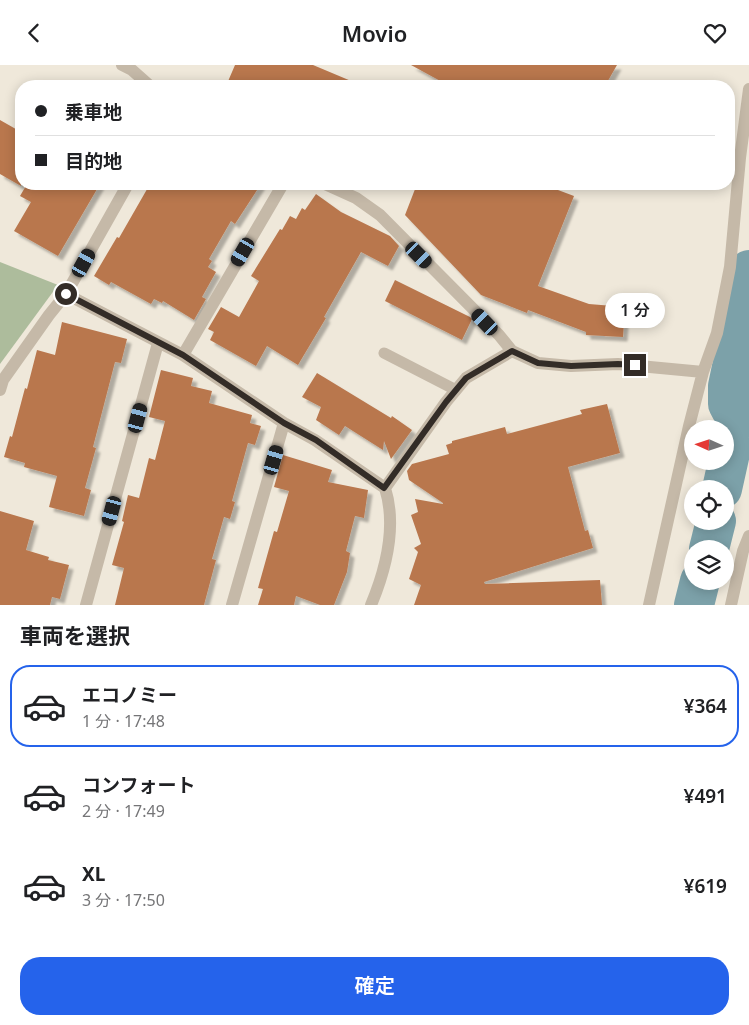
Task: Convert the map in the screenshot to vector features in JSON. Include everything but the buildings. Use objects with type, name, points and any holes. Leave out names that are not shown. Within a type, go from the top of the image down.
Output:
[{"type":"street","points":[[122,65],[132,70],[143,80]]},
{"type":"street","points":[[649,605],[703,372],[717,333],[730,267],[744,157],[749,89]]},
{"type":"street","points":[[1,383],[66,294],[125,190]]},
{"type":"street","points":[[183,355],[279,190]]},
{"type":"street","points":[[338,190],[356,198],[380,215],[499,335],[512,351],[538,363],[571,366],[618,364],[703,372]]},
{"type":"street","points":[[66,294],[183,355],[284,423],[316,440],[384,488],[389,501],[389,545],[378,587],[371,605]]},
{"type":"street","points":[[86,605],[158,343]]},
{"type":"street","points":[[384,488],[466,378],[512,351]]},
{"type":"street","points":[[232,605],[284,423]]},
{"type":"street","points":[[731,605],[743,551],[749,537]]},
{"type":"lane","points":[[384,353],[456,390]]},
{"type":"green space","points":[[0,262],[58,285],[0,364]]},
{"type":"waterway","points":[[737,421],[728,404],[728,386],[743,314],[749,270]]},
{"type":"waterway","points":[[724,480],[737,421],[749,400]]},
{"type":"waterway","points":[[711,540],[714,530]]},
{"type":"waterway","points":[[694,605],[698,590]]},
{"type":"route","points":[[66,294],[183,355],[284,423],[316,440],[384,488],[446,402],[466,378],[512,351],[538,363],[571,366],[635,365]]}]
